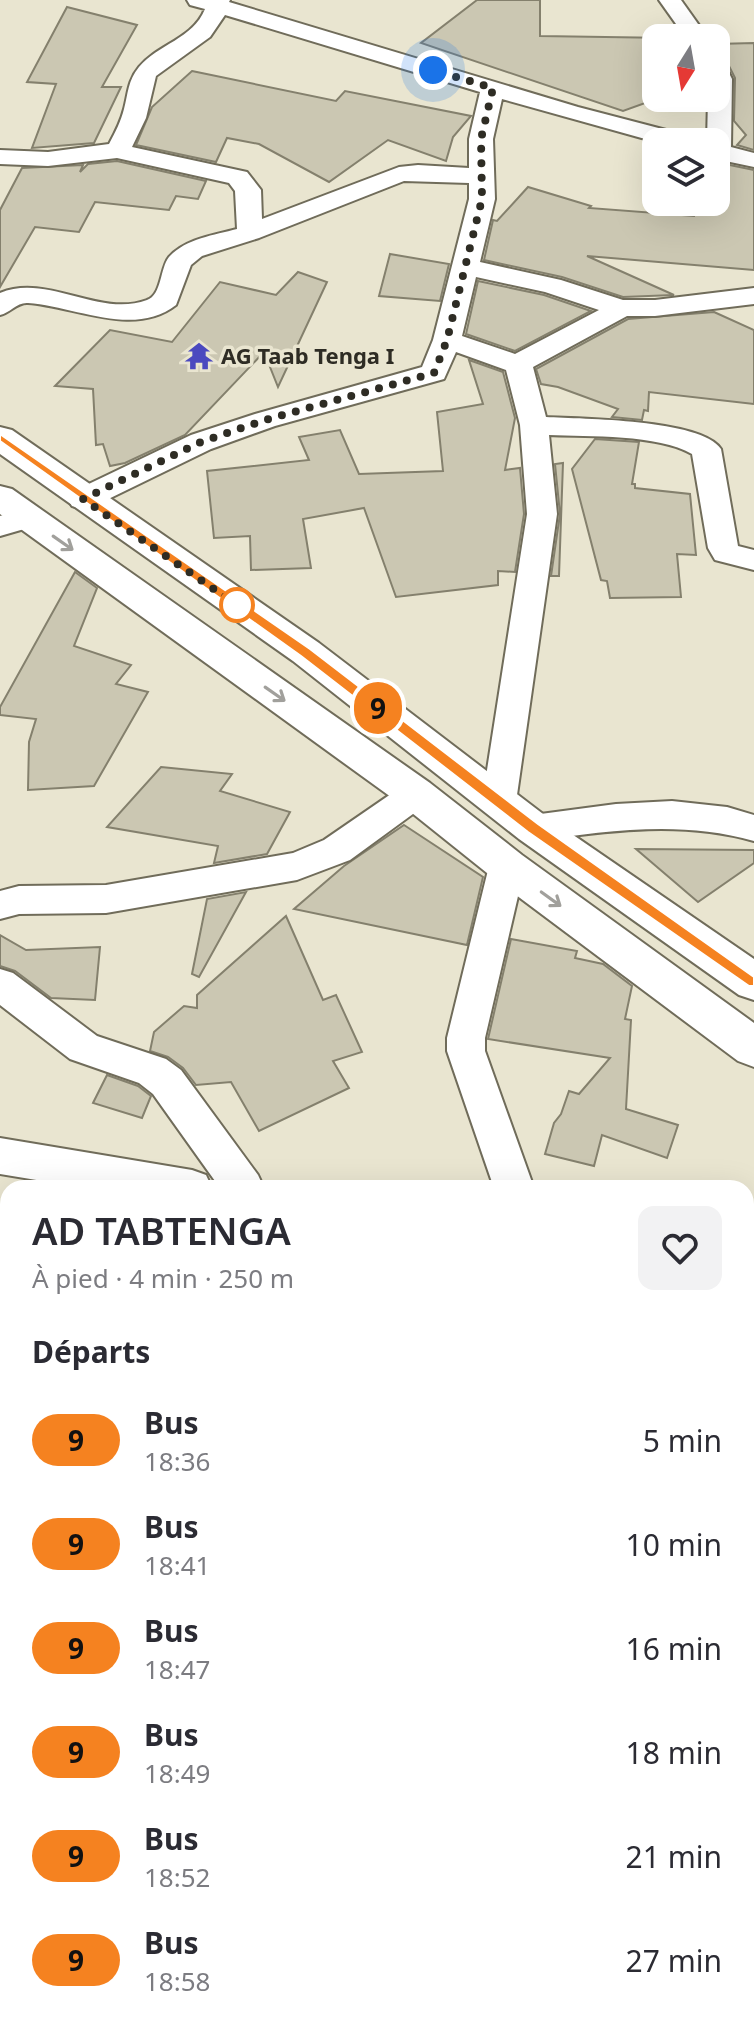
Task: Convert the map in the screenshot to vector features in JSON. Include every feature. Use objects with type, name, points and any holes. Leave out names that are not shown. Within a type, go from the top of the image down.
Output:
[{"type":"street","points":[[670,0],[687,24]]},
{"type":"street","points":[[117,151],[137,106],[140,83],[149,69],[204,33],[213,21],[212,2],[642,130]]},
{"type":"street","points":[[83,499],[201,442],[265,420],[434,373],[447,340],[482,199],[481,139],[493,88]]},
{"type":"street","points":[[0,157],[48,159],[117,151],[238,177],[248,190],[250,233]]},
{"type":"street","points":[[730,154],[754,160]]},
{"type":"street","points":[[0,307],[11,297],[25,294],[106,310],[156,307],[166,299],[179,262],[193,250],[250,233],[399,174],[418,172],[482,177]]},
{"type":"street","points":[[464,266],[552,286],[621,308],[655,308],[754,296]]},
{"type":"street","points":[[519,365],[530,355],[570,338],[621,308]]},
{"type":"street","points":[[447,340],[519,365]]},
{"type":"street","points":[[499,802],[542,514],[534,425],[519,365]]},
{"type":"street","points":[[534,425],[654,434],[691,440],[702,445],[706,449],[723,548],[726,553],[754,560]]},
{"type":"street","points":[[0,438],[83,499],[306,652],[533,828],[754,982]]},
{"type":"street","points":[[9,514],[416,794],[507,866],[754,1048]]},
{"type":"street","points":[[0,905],[19,900],[106,899],[297,866],[337,850],[416,794]]},
{"type":"street","points":[[533,828],[642,813],[698,817],[754,828]]},
{"type":"street","points":[[507,866],[466,1038],[466,1051],[511,1180]]},
{"type":"street","points":[[0,984],[84,1048],[152,1071],[167,1082],[238,1180]]},
{"type":"street","points":[[0,1156],[144,1180]]},
{"type":"building","points":[[477,0],[540,0],[540,36],[642,38],[642,104],[623,111],[421,43]]},
{"type":"building","points":[[67,7],[137,25],[102,87],[121,87],[94,143],[32,148],[56,84],[27,82]]},
{"type":"building","points":[[754,43],[754,150],[737,145],[746,135],[734,121],[735,78],[730,68],[730,44]]},
{"type":"building","points":[[192,71],[336,101],[345,91],[471,116],[453,137],[446,161],[388,140],[329,182],[259,144],[227,138],[216,162],[136,145],[152,107]]},
{"type":"building","points":[[117,161],[206,181],[198,199],[176,196],[169,210],[95,202],[79,232],[35,227],[0,287],[0,210],[22,168],[83,165],[80,172],[88,164]]},
{"type":"building","points":[[730,165],[754,170],[754,270],[587,256],[674,295],[623,297],[562,277],[484,260],[493,220],[497,221],[528,187],[591,206],[589,208],[642,212],[642,216],[730,216]]},
{"type":"building","points":[[390,254],[449,264],[440,301],[379,296]]},
{"type":"building","points":[[298,272],[327,282],[278,387],[264,352],[185,435],[125,463],[110,466],[103,444],[96,445],[93,389],[55,386],[110,330],[172,342],[220,282],[276,295]]},
{"type":"building","points":[[478,281],[544,295],[591,311],[515,351],[466,334]]},
{"type":"building","points":[[714,312],[754,330],[754,404],[649,392],[648,411],[644,410],[642,420],[612,417],[618,409],[541,384],[536,369],[628,319]]},
{"type":"building","points":[[469,360],[503,372],[515,418],[505,470],[520,468],[524,514],[515,572],[498,571],[498,585],[396,597],[364,508],[303,519],[311,568],[251,570],[250,536],[214,538],[207,471],[309,460],[299,437],[340,430],[359,474],[443,471],[437,412],[483,404]]},
{"type":"building","points":[[595,439],[639,442],[632,484],[635,488],[690,494],[696,555],[677,554],[681,597],[610,598],[607,581],[601,580],[572,469]]},
{"type":"building","points":[[563,463],[559,576],[551,576],[560,514],[555,464]]},
{"type":"building","points":[[75,572],[97,588],[74,646],[131,665],[116,684],[148,692],[94,786],[28,790],[29,742],[36,719],[0,715],[0,707]]},
{"type":"building","points":[[161,767],[232,774],[220,791],[290,812],[267,854],[214,863],[218,846],[107,827]]},
{"type":"building","points":[[404,825],[483,877],[467,945],[294,909],[344,866]]},
{"type":"building","points":[[636,849],[754,850],[754,863],[698,902]]},
{"type":"building","points":[[246,892],[199,977],[192,974],[207,899]]},
{"type":"building","points":[[286,916],[323,1000],[336,995],[362,1052],[333,1061],[349,1088],[259,1131],[231,1082],[196,1085],[183,1068],[168,1057],[150,1051],[154,1032],[184,1006],[197,1008],[197,995]]},
{"type":"building","points":[[0,935],[26,950],[100,947],[95,1000],[51,998],[15,971],[0,966]]},
{"type":"building","points":[[511,939],[577,951],[575,958],[603,964],[632,986],[625,1019],[631,1020],[626,1109],[678,1125],[667,1158],[602,1135],[594,1166],[545,1154],[554,1123],[561,1114],[569,1091],[579,1094],[610,1058],[488,1039]]},
{"type":"building","points":[[107,1075],[138,1086],[151,1096],[142,1118],[93,1103]]},
{"type":"bus line","name":"9","points":[[0,438],[83,499],[306,652],[533,828],[754,982]]},
{"type":"place","name":"AG Taab Tenga I","points":[[199,356]]},
{"type":"route","points":[[237,605],[83,499],[201,442],[265,420],[434,373],[447,340],[482,199],[481,139],[493,88],[433,70]]}]
